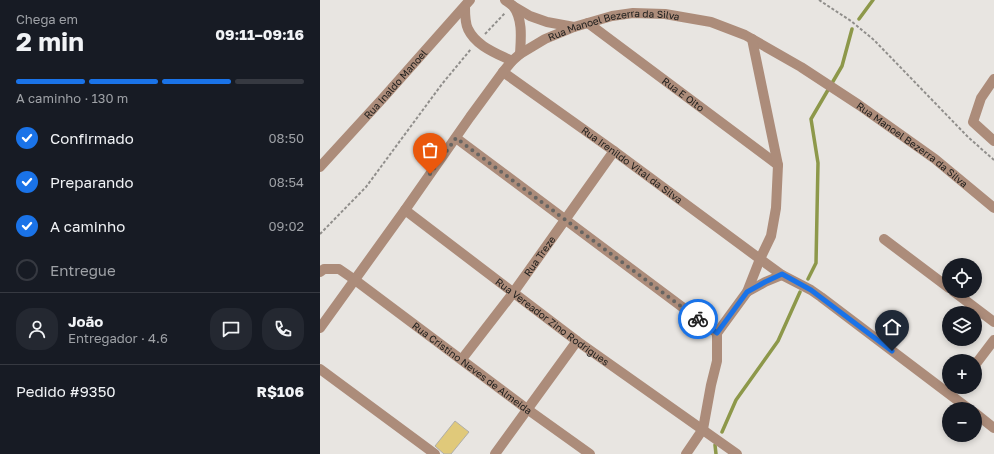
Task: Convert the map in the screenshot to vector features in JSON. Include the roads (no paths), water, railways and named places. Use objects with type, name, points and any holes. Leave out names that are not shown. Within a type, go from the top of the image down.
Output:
[{"type":"street","points":[[509,3],[530,16],[547,22],[574,28]]},
{"type":"street","points":[[509,3],[519,19],[521,37],[520,54]]},
{"type":"street","points":[[468,4],[467,28],[477,42],[512,61]]},
{"type":"street","name":"Rua Inaldo Manoel","points":[[320,167],[468,4]]},
{"type":"street","name":"Rua Manoel Bezerra da Silva","points":[[320,328],[470,117],[512,61],[520,54],[545,39],[612,16],[633,13],[665,14],[711,22],[745,34],[801,67],[859,105],[935,159],[994,208]]},
{"type":"street","name":"Rua E Oito","points":[[588,23],[778,165]]},
{"type":"street","points":[[686,454],[703,430],[710,385],[717,361],[717,333],[747,292],[771,236],[776,208],[778,165],[752,39]]},
{"type":"street","name":"Rua Irenildo Vital da Silva","points":[[503,72],[614,150],[760,260],[821,297],[960,402]]},
{"type":"street","points":[[994,79],[981,98],[973,122],[994,141]]},
{"type":"street","points":[[456,138],[717,333]]},
{"type":"street","name":"Rua Treze","points":[[462,359],[513,293],[614,150]]},
{"type":"street","name":"Rua Vereador Zino Rodrigues","points":[[405,210],[577,341],[737,454]]},
{"type":"street","points":[[884,238],[942,283]]},
{"type":"street","name":"Rua Cristino Neves de Almeida","points":[[322,270],[339,269],[590,454]]},
{"type":"street","points":[[747,292],[782,274]]},
{"type":"street","points":[[962,298],[994,322]]},
{"type":"street","points":[[982,356],[994,340]]},
{"type":"street","points":[[494,454],[577,341]]},
{"type":"street","points":[[320,369],[435,454]]},
{"type":"street","points":[[982,419],[994,428]]},
{"type":"waterway","points":[[859,19],[873,0]]},
{"type":"waterway","points":[[808,279],[816,263],[818,163],[811,119],[842,66],[852,29]]},
{"type":"waterway","points":[[722,432],[736,400],[778,341],[800,292]]},
{"type":"waterway","points":[[715,445],[716,454]]}]
